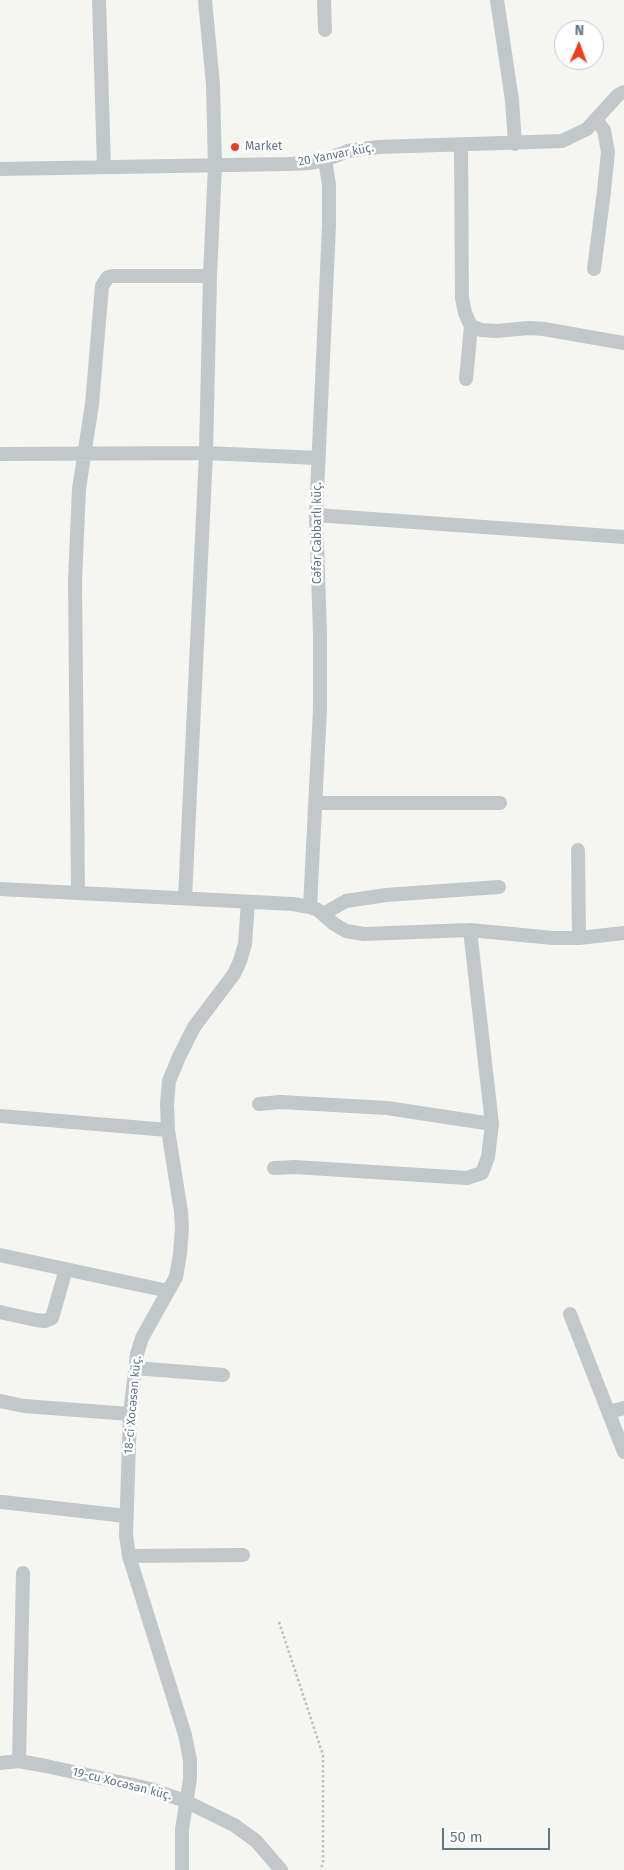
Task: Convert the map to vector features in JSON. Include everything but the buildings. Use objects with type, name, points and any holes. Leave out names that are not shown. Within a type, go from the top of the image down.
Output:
[{"type":"street","points":[[99,0],[104,167]]},
{"type":"street","points":[[185,898],[206,453],[210,276],[215,165],[214,95],[204,0]]},
{"type":"street","points":[[324,0],[325,30]]},
{"type":"street","points":[[497,0],[512,100],[515,144]]},
{"type":"street","name":"20 Yanvar küç.","points":[[0,170],[309,163],[326,160],[362,148],[562,141],[587,129],[618,95],[624,92]]},
{"type":"street","points":[[594,269],[608,152],[604,130],[596,120]]},
{"type":"street","points":[[461,145],[462,298],[465,313],[471,326],[466,379]]},
{"type":"street","name":"Cəfər Cabbarlı küç.","points":[[310,907],[320,700],[316,515],[329,225],[329,184],[326,160]]},
{"type":"street","points":[[78,892],[75,582],[79,489],[92,404],[102,286],[108,277],[210,276]]},
{"type":"street","points":[[471,326],[481,330],[496,331],[529,328],[544,329],[624,343]]},
{"type":"street","points":[[0,454],[206,453],[318,458]]},
{"type":"street","points":[[316,515],[624,537]]},
{"type":"street","points":[[316,803],[500,803]]},
{"type":"street","points":[[578,850],[579,938]]},
{"type":"street","points":[[323,914],[346,901],[386,895],[499,887]]},
{"type":"street","points":[[0,889],[293,904],[310,907],[346,931],[364,934],[470,930],[553,938],[579,938],[624,933]]},
{"type":"street","name":"18-ci Xocəsən küç.","points":[[182,1870],[182,1829],[190,1779],[190,1760],[185,1735],[129,1556],[126,1516],[130,1414],[137,1354],[142,1338],[176,1277],[180,1254],[182,1228],[168,1130],[167,1104],[169,1081],[178,1057],[194,1027],[234,974],[240,961],[245,944],[248,902]]},
{"type":"street","points":[[274,1168],[295,1167],[466,1178],[482,1173],[488,1157],[492,1124],[470,930]]},
{"type":"street","points":[[259,1104],[280,1102],[386,1108],[492,1124]]},
{"type":"street","points":[[0,1116],[168,1130]]},
{"type":"street","points":[[0,1255],[168,1292]]},
{"type":"street","points":[[0,1312],[36,1320],[52,1318],[66,1269]]},
{"type":"street","points":[[570,1314],[624,1452]]},
{"type":"street","points":[[135,1368],[223,1375]]},
{"type":"street","points":[[0,1401],[24,1406],[130,1414]]},
{"type":"street","points":[[609,1412],[624,1408]]},
{"type":"street","points":[[2,1502],[126,1516]]},
{"type":"street","points":[[129,1556],[243,1555]]},
{"type":"street","points":[[19,1761],[23,1573]]},
{"type":"street","name":"19-cu Xocəsən küç.","points":[[0,1763],[19,1761],[151,1789],[185,1801],[234,1825],[256,1841],[281,1870]]},
{"type":"path","points":[[279,1622],[323,1755],[323,1862],[321,1870]]},
{"type":"place","name":"Market","points":[[235,147]]}]
